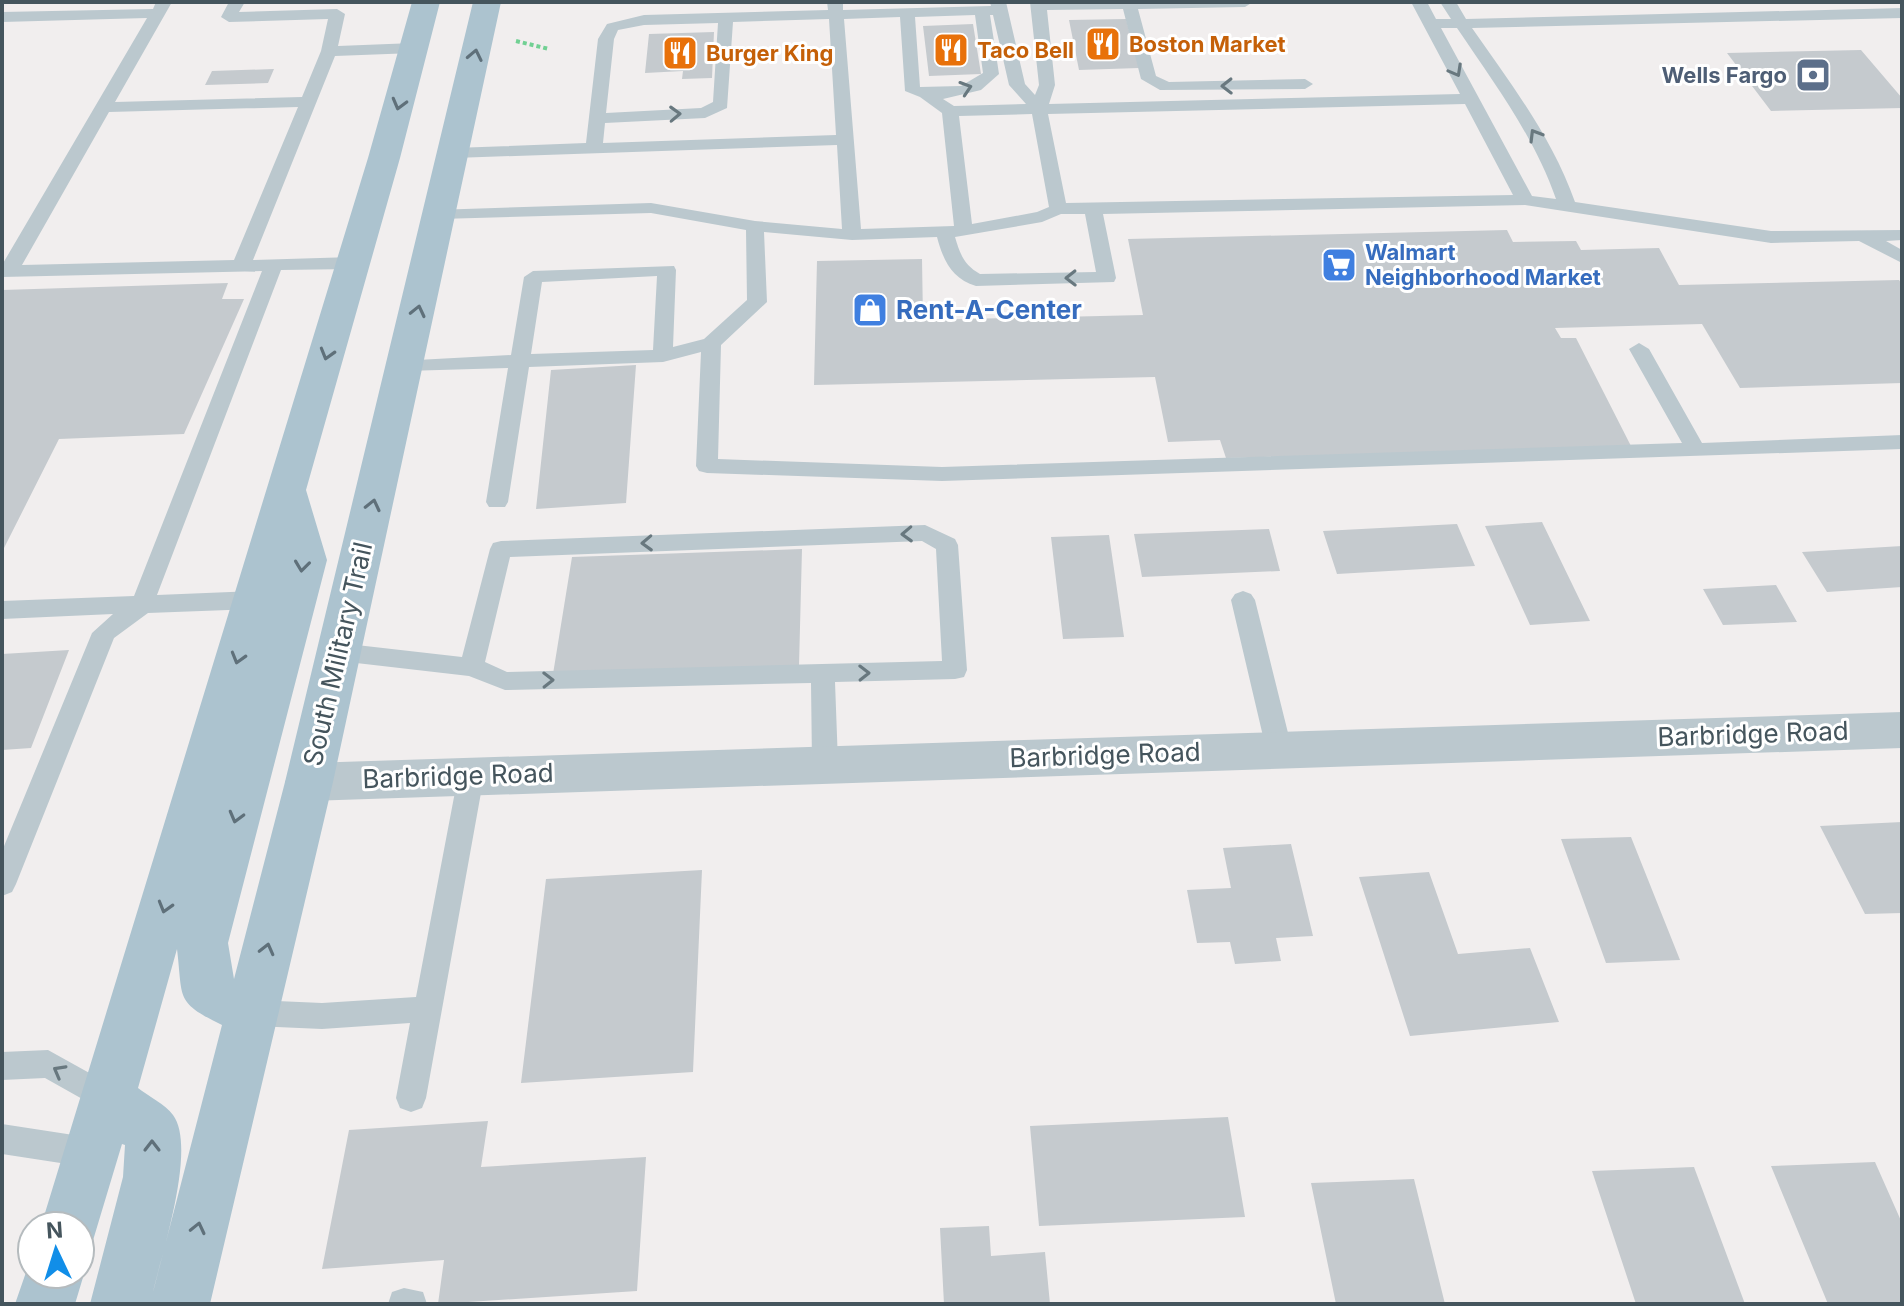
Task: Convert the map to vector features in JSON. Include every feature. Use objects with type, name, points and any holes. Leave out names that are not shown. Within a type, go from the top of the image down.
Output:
[{"type":"main road","points":[[75,1210],[287,491],[426,2]]},
{"type":"main road","name":"South Military Trail","points":[[180,1304],[309,782],[487,2]]},
{"type":"main road","points":[[252,1013],[208,992],[202,943],[306,560],[287,491]]},
{"type":"main road","points":[[109,1100],[153,1133],[152,1177],[120,1304]]},
{"type":"street","name":"Barbridge Road","points":[[309,782],[1902,730]]},
{"type":"lane","points":[[237,2],[229,17],[337,14],[329,51],[241,266]]},
{"type":"lane","points":[[1058,209],[1039,109],[1047,85],[1039,4],[1245,2]]},
{"type":"lane","points":[[1419,2],[1525,200]]},
{"type":"lane","points":[[1448,2],[1507,89],[1558,174],[1567,205]]},
{"type":"lane","points":[[1129,4],[1149,79],[1166,87],[1305,84]]},
{"type":"lane","points":[[594,150],[606,39],[612,27],[644,20],[835,8],[907,12],[993,7]]},
{"type":"lane","points":[[993,7],[1017,85],[1039,109]]},
{"type":"lane","points":[[927,95],[965,89],[986,81],[991,74],[993,7]]},
{"type":"lane","points":[[2,17],[161,8]]},
{"type":"lane","points":[[5,271],[161,8]]},
{"type":"lane","points":[[835,8],[852,235]]},
{"type":"lane","points":[[907,12],[913,91],[927,95],[950,111],[1471,99]]},
{"type":"lane","points":[[1431,24],[1902,13]]},
{"type":"lane","points":[[597,118],[705,113],[721,104],[726,17]]},
{"type":"lane","points":[[329,51],[414,48]]},
{"type":"lane","points":[[104,107],[308,102]]},
{"type":"lane","points":[[950,111],[955,232],[952,263],[961,273],[976,280],[1107,278],[1093,209]]},
{"type":"lane","points":[[454,153],[845,140]]},
{"type":"lane","points":[[440,214],[651,208],[755,226],[852,235],[955,232],[1042,217],[1058,209],[1525,200],[1771,237],[1902,235]]},
{"type":"lane","points":[[405,365],[663,356],[711,343],[757,302],[755,226]]},
{"type":"lane","points":[[1863,236],[1902,257]]},
{"type":"lane","points":[[5,271],[353,263]]},
{"type":"lane","points":[[2,884],[10,843],[104,633],[142,605],[273,267]]},
{"type":"lane","points":[[497,502],[533,277],[667,270],[663,356]]},
{"type":"lane","points":[[711,343],[707,466],[942,474],[1902,442]]},
{"type":"lane","points":[[1639,349],[1696,450]]},
{"type":"lane","points":[[339,652],[472,667],[505,681],[955,670],[947,545],[925,533],[501,549],[472,667]]},
{"type":"lane","points":[[2,610],[255,600]]},
{"type":"lane","points":[[1243,600],[1279,749]]},
{"type":"lane","points":[[823,673],[825,763]]},
{"type":"lane","points":[[411,1098],[471,776]]},
{"type":"lane","points":[[252,1013],[322,1016],[428,1009]]},
{"type":"lane","points":[[2,1066],[48,1064],[109,1100]]},
{"type":"lane","points":[[2,1139],[93,1153]]},
{"type":"lane","points":[[404,1304],[411,1304]]},
{"type":"path","points":[[515,41],[549,49]]},
{"type":"building","name":"Boston Market","points":[[1126,19],[1139,68],[1079,70],[1069,20]]},
{"type":"building","name":"Taco Bell","points":[[973,24],[981,74],[929,76],[923,26]]},
{"type":"building","name":"Burger King","points":[[714,32],[712,78],[682,79],[683,71],[645,73],[649,34]]},
{"type":"building","name":"Wells Fargo","points":[[1861,50],[1902,98],[1902,108],[1771,111],[1727,53]]},
{"type":"building","points":[[274,69],[268,83],[205,85],[212,71]]},
{"type":"building","points":[[1507,230],[1513,242],[1576,241],[1581,250],[1659,248],[1679,285],[1899,280],[1902,284],[1902,383],[1740,388],[1702,324],[1555,328],[1561,338],[1576,338],[1632,448],[1226,458],[1220,440],[1168,442],[1155,377],[814,385],[817,261],[922,259],[923,320],[1143,315],[1128,239]]},
{"type":"building","points":[[228,283],[222,299],[244,299],[184,434],[59,439],[2,552],[2,290]]},
{"type":"building","points":[[636,365],[626,503],[536,509],[551,370]]},
{"type":"building","points":[[1542,522],[1590,621],[1530,625],[1485,526]]},
{"type":"building","points":[[1457,524],[1475,566],[1337,574],[1323,531]]},
{"type":"building","points":[[1269,529],[1280,571],[1142,577],[1134,534]]},
{"type":"building","points":[[1109,535],[1124,637],[1063,639],[1051,537]]},
{"type":"building","points":[[1902,546],[1902,587],[1827,592],[1802,552]]},
{"type":"building","points":[[802,549],[799,666],[553,674],[572,557]]},
{"type":"building","points":[[1776,585],[1797,622],[1723,625],[1703,589]]},
{"type":"building","points":[[69,650],[31,748],[2,750],[2,654]]},
{"type":"building","points":[[1902,822],[1902,913],[1865,914],[1820,826]]},
{"type":"building","points":[[1631,837],[1680,960],[1606,963],[1561,839]]},
{"type":"building","points":[[1291,844],[1313,936],[1276,938],[1281,961],[1235,964],[1230,942],[1197,943],[1187,890],[1231,888],[1223,848]]},
{"type":"building","points":[[702,870],[693,1072],[521,1083],[546,879]]},
{"type":"building","points":[[1429,872],[1458,954],[1530,948],[1559,1022],[1410,1036],[1359,877]]},
{"type":"building","points":[[1228,1117],[1245,1217],[1039,1226],[1030,1126]]},
{"type":"building","points":[[488,1121],[481,1167],[646,1157],[637,1291],[438,1304],[444,1260],[322,1269],[349,1130]]},
{"type":"building","points":[[1875,1162],[1902,1223],[1902,1304],[1828,1304],[1771,1166]]},
{"type":"building","points":[[1694,1167],[1745,1304],[1636,1304],[1592,1171]]},
{"type":"building","points":[[1414,1179],[1445,1304],[1336,1304],[1311,1183]]},
{"type":"building","points":[[989,1226],[991,1256],[1045,1252],[1050,1304],[944,1304],[940,1228]]},
{"type":"place","name":"Boston Market","points":[[1103,44]]},
{"type":"place","name":"Taco Bell","points":[[951,50]]},
{"type":"place","name":"Burger King","points":[[680,53]]},
{"type":"place","name":"Wells Fargo","points":[[1813,75]]},
{"type":"place","name":"Walmart Neighborhood Market","points":[[1339,265]]},
{"type":"place","name":"Rent-A-Center","points":[[870,310]]}]
